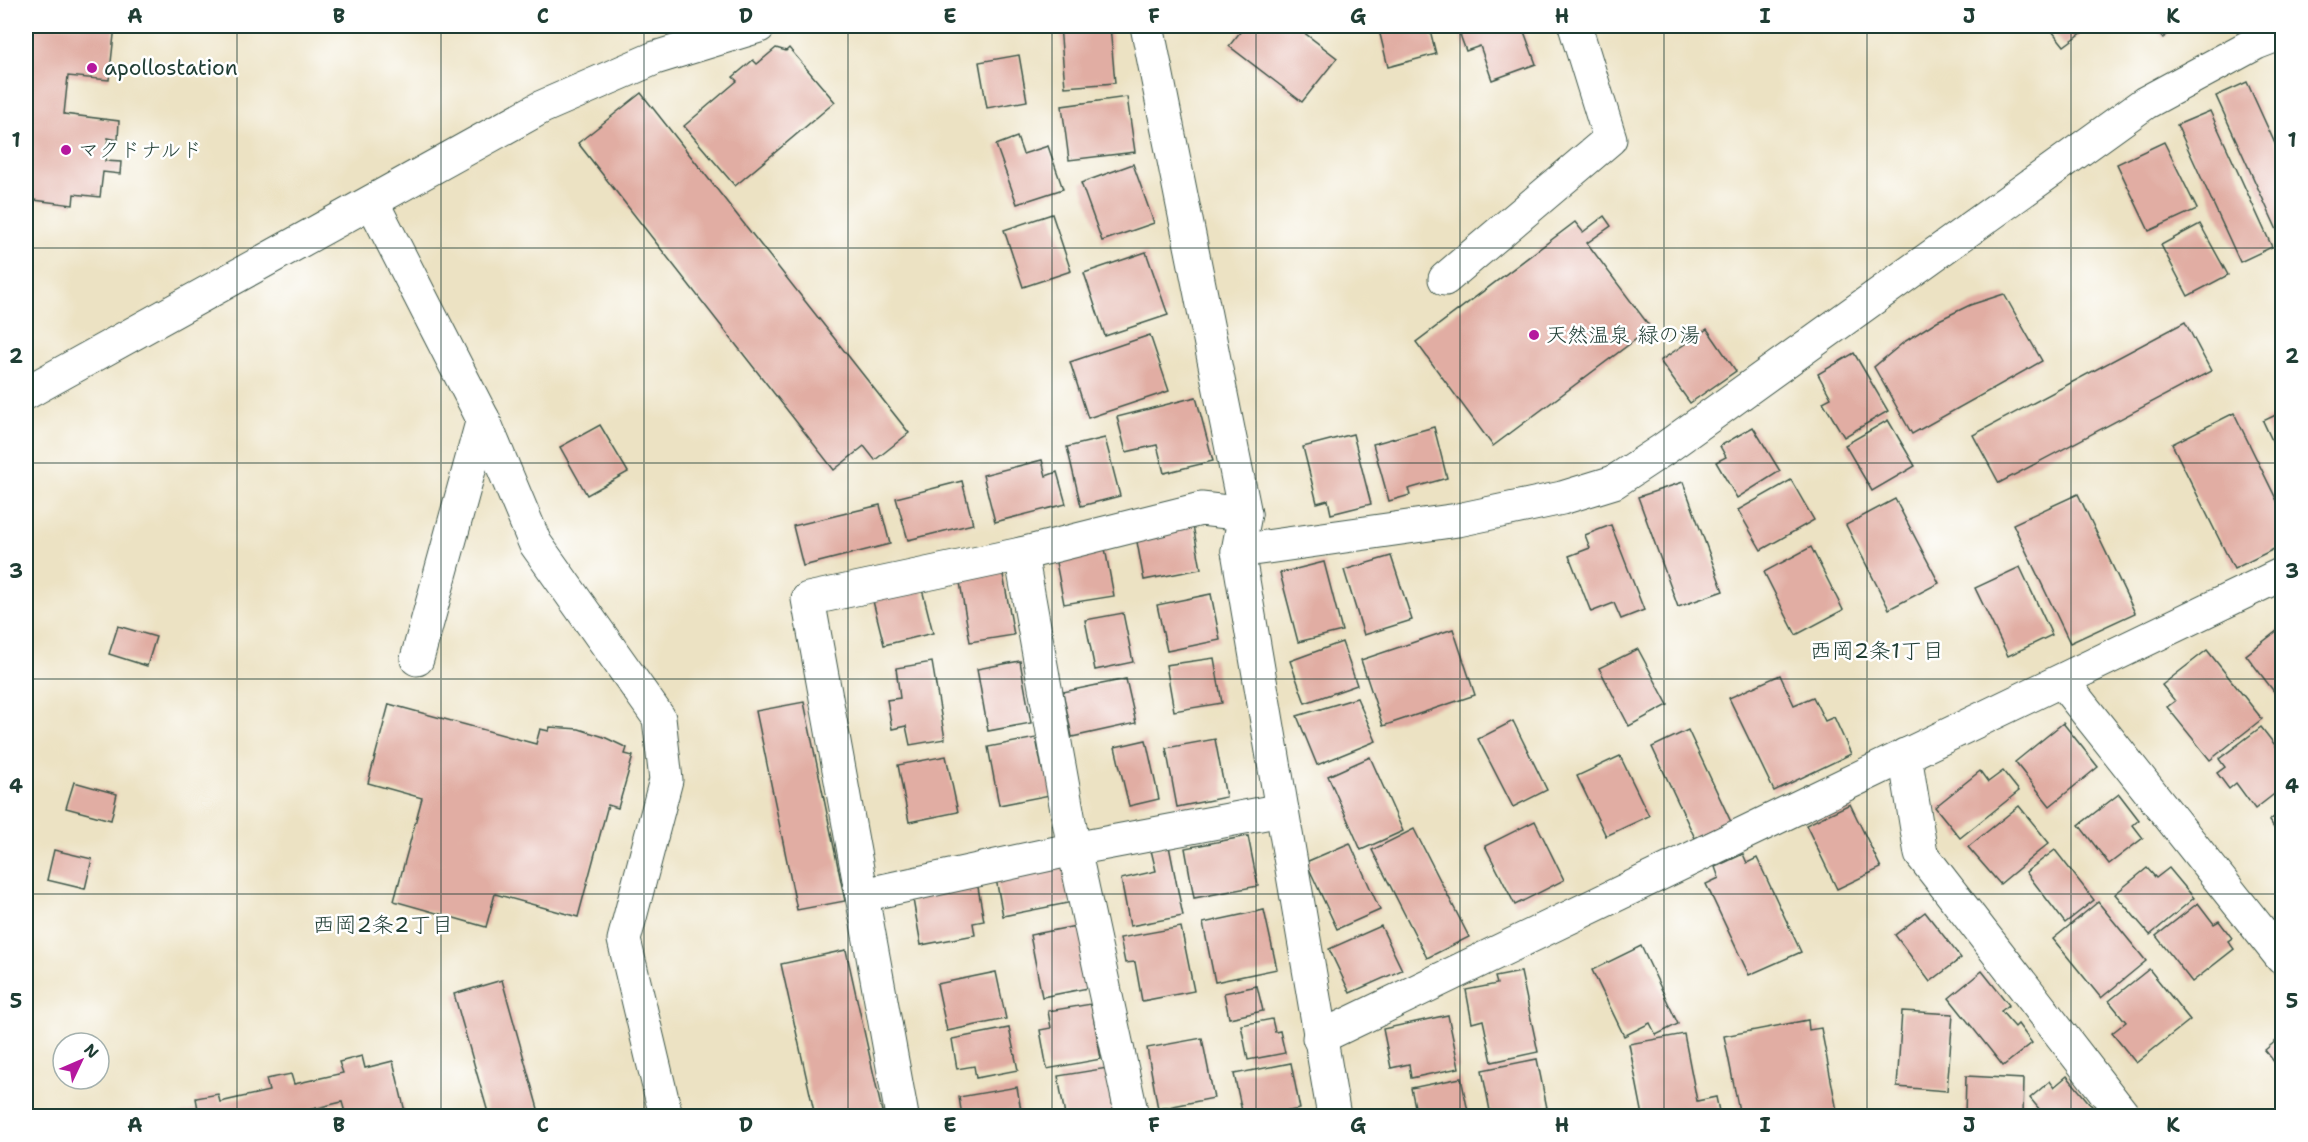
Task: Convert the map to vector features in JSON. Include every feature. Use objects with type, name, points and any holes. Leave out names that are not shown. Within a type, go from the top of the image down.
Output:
[{"type":"street","points":[[26,393],[542,107],[655,58],[759,26]]},
{"type":"street","points":[[1147,26],[1245,514],[1238,551],[1334,1116]]},
{"type":"street","points":[[1444,279],[1610,139],[1575,26]]},
{"type":"street","points":[[1238,551],[1458,520],[1562,498],[1614,482],[1664,449],[2145,103],[2256,43],[2283,33]]},
{"type":"street","points":[[372,202],[483,419],[535,543],[659,718],[666,780],[624,940],[666,1116]]},
{"type":"street","points":[[417,659],[483,419]]},
{"type":"street","points":[[902,1116],[808,599],[1021,554],[1201,509],[1245,514]]},
{"type":"street","points":[[1021,554],[1074,849],[1132,1116]]},
{"type":"street","points":[[1319,1038],[2283,574]]},
{"type":"street","points":[[2062,681],[2283,958]]},
{"type":"street","points":[[1905,755],[1922,854],[2124,1116]]},
{"type":"street","points":[[863,895],[1074,849],[1282,810]]},
{"type":"building","points":[[26,26],[115,26],[109,80],[68,76],[64,114],[119,121],[118,140],[108,138],[105,161],[121,162],[120,174],[103,172],[100,197],[74,194],[73,205],[26,199]]},
{"type":"building","points":[[1060,26],[1110,26],[1115,83],[1065,87]]},
{"type":"building","points":[[1245,26],[1306,26],[1302,31],[1337,58],[1302,102],[1229,46]]},
{"type":"building","points":[[1378,26],[1429,26],[1436,54],[1388,67]]},
{"type":"building","points":[[1470,26],[1522,26],[1536,64],[1492,80],[1480,46],[1466,51],[1459,32],[1471,28]]},
{"type":"building","points":[[2048,26],[2091,26],[2064,46]]},
{"type":"building","points":[[2154,26],[2178,26],[2163,38]]},
{"type":"building","points":[[776,48],[786,51],[789,48],[835,102],[735,186],[684,126],[737,81],[733,77],[753,60],[757,64]]},
{"type":"building","points":[[1019,55],[1027,101],[987,108],[979,62]]},
{"type":"building","points":[[2247,82],[2282,159],[2282,241],[2216,96]]},
{"type":"building","points":[[641,93],[909,433],[875,460],[864,446],[834,470],[578,143]]},
{"type":"building","points":[[1127,97],[1135,152],[1069,160],[1062,106]]},
{"type":"building","points":[[2210,111],[2272,247],[2240,262],[2177,125]]},
{"type":"building","points":[[1017,137],[1023,154],[1048,146],[1063,189],[1017,204],[996,145]]},
{"type":"building","points":[[2164,142],[2197,209],[2149,231],[2117,164]]},
{"type":"building","points":[[1133,164],[1154,223],[1102,241],[1081,183]]},
{"type":"building","points":[[1052,214],[1071,271],[1023,287],[1004,230]]},
{"type":"building","name":"天然温泉 緑の湯","points":[[1604,216],[1611,226],[1587,243],[1651,328],[1493,446],[1416,342],[1575,222],[1583,232]]},
{"type":"building","points":[[2200,224],[2228,275],[2188,296],[2161,245]]},
{"type":"building","points":[[1146,252],[1168,315],[1105,336],[1084,273]]},
{"type":"building","points":[[2004,294],[2042,361],[1912,434],[1874,367],[1904,342],[1937,321],[1970,305]]},
{"type":"building","points":[[2185,322],[2211,371],[1999,483],[1973,435]]},
{"type":"building","points":[[1707,329],[1736,371],[1690,403],[1660,361]]},
{"type":"building","points":[[1150,335],[1169,391],[1088,418],[1070,362]]},
{"type":"building","points":[[1854,353],[1888,411],[1844,437],[1823,402],[1831,398],[1818,374]]},
{"type":"building","points":[[1196,397],[1213,461],[1164,473],[1157,445],[1126,452],[1117,417]]},
{"type":"building","points":[[2282,412],[2282,462],[2263,421]]},
{"type":"building","points":[[2234,413],[2282,511],[2282,545],[2234,569],[2172,444]]},
{"type":"building","points":[[1888,420],[1915,466],[1872,491],[1845,445]]},
{"type":"building","points":[[600,425],[628,472],[587,495],[560,447]]},
{"type":"building","points":[[1434,427],[1447,478],[1408,489],[1410,495],[1389,501],[1373,444]]},
{"type":"building","points":[[1753,427],[1780,471],[1737,498],[1716,462],[1726,457],[1720,446]]},
{"type":"building","points":[[1353,434],[1371,504],[1331,514],[1328,500],[1317,503],[1303,447]]},
{"type":"building","points":[[1105,438],[1120,496],[1081,506],[1067,447]]},
{"type":"building","points":[[1042,460],[1046,476],[1057,472],[1066,504],[995,522],[983,475]]},
{"type":"building","points":[[1791,480],[1814,520],[1761,550],[1738,510]]},
{"type":"building","points":[[962,481],[973,524],[908,540],[896,498]]},
{"type":"building","points":[[1683,482],[1723,591],[1678,607],[1638,497]]},
{"type":"building","points":[[2078,494],[2135,613],[2070,643],[2013,524]]},
{"type":"building","points":[[1895,499],[1939,583],[1889,609],[1846,525]]},
{"type":"building","points":[[880,505],[890,544],[803,566],[793,526]]},
{"type":"building","points":[[1192,520],[1201,569],[1144,580],[1135,531]]},
{"type":"building","points":[[1611,525],[1644,610],[1621,619],[1614,603],[1591,612],[1569,556],[1590,548],[1585,535]]},
{"type":"building","points":[[1104,543],[1114,596],[1064,604],[1054,552]]},
{"type":"building","points":[[1811,547],[1843,610],[1796,635],[1764,572]]},
{"type":"building","points":[[1391,556],[1412,620],[1364,635],[1344,570]]},
{"type":"building","points":[[1324,562],[1342,631],[1298,642],[1280,573]]},
{"type":"building","points":[[2020,567],[2052,635],[2008,656],[1975,588]]},
{"type":"building","points":[[1002,569],[1014,635],[970,642],[959,576]]},
{"type":"building","points":[[919,577],[933,633],[884,645],[870,589]]},
{"type":"building","points":[[1211,594],[1220,640],[1167,651],[1157,605]]},
{"type":"building","points":[[1123,613],[1133,662],[1095,670],[1085,620]]},
{"type":"building","points":[[118,626],[156,637],[147,666],[109,654]]},
{"type":"building","points":[[2282,627],[2282,702],[2246,655]]},
{"type":"building","points":[[1453,629],[1475,695],[1383,726],[1361,660]]},
{"type":"building","points":[[1342,642],[1357,685],[1305,703],[1290,661]]},
{"type":"building","points":[[1638,649],[1668,705],[1629,726],[1599,668]]},
{"type":"building","points":[[2207,650],[2262,719],[2210,760],[2167,707],[2175,701],[2162,685]]},
{"type":"building","points":[[1214,658],[1222,703],[1174,711],[1166,665]]},
{"type":"building","points":[[1020,661],[1031,723],[988,731],[977,669]]},
{"type":"building","points":[[932,662],[945,739],[910,745],[906,726],[892,729],[887,700],[900,698],[896,668]]},
{"type":"building","points":[[1780,675],[1794,705],[1813,697],[1825,721],[1834,717],[1851,754],[1774,791],[1729,698]]},
{"type":"building","points":[[1126,679],[1136,723],[1072,737],[1063,692]]},
{"type":"building","points":[[1357,698],[1376,741],[1317,765],[1297,716]]},
{"type":"building","points":[[804,702],[845,901],[797,910],[756,711]]},
{"type":"building","points":[[389,704],[536,744],[540,729],[549,731],[550,727],[579,729],[627,748],[625,754],[633,756],[618,808],[608,805],[578,917],[495,894],[486,927],[394,901],[422,798],[368,783]]},
{"type":"building","points":[[1513,721],[1547,790],[1513,807],[1478,739]]},
{"type":"building","points":[[2063,723],[2098,767],[2050,806],[2015,762]]},
{"type":"building","points":[[2261,727],[2282,754],[2282,788],[2255,809],[2236,783],[2229,789],[2217,773],[2225,767],[2219,759]]},
{"type":"building","points":[[1688,730],[1731,822],[1695,838],[1652,747]]},
{"type":"building","points":[[1036,738],[1042,769],[1049,767],[1055,794],[999,805],[988,747]]},
{"type":"building","points":[[1215,739],[1226,797],[1177,807],[1166,748]]},
{"type":"building","points":[[1146,740],[1159,799],[1129,806],[1115,747]]},
{"type":"building","points":[[946,756],[958,812],[909,822],[898,765]]},
{"type":"building","points":[[1620,756],[1649,816],[1606,836],[1577,776]]},
{"type":"building","points":[[1370,757],[1403,831],[1361,850],[1328,776]]},
{"type":"building","points":[[1980,771],[1988,782],[2003,771],[2019,791],[1960,838],[1935,807]]},
{"type":"building","points":[[74,782],[117,794],[111,820],[66,808]]},
{"type":"building","points":[[2119,794],[2139,820],[2133,825],[2143,838],[2109,864],[2079,825]]},
{"type":"building","points":[[1850,804],[1881,868],[1837,889],[1806,825]]},
{"type":"building","points":[[2019,806],[2049,843],[2000,884],[1968,847]]},
{"type":"building","points":[[2282,811],[2282,839],[2269,821]]},
{"type":"building","points":[[1535,821],[1564,880],[1515,905],[1485,846]]},
{"type":"building","points":[[1414,829],[1469,937],[1427,958],[1372,850]]},
{"type":"building","points":[[1248,836],[1258,886],[1194,898],[1185,848]]},
{"type":"building","points":[[1350,843],[1380,910],[1337,929],[1306,862]]},
{"type":"building","points":[[1169,846],[1183,916],[1130,926],[1121,879],[1156,871],[1151,850]]},
{"type":"building","points":[[54,850],[92,859],[85,889],[47,880]]},
{"type":"building","points":[[2055,850],[2094,900],[2065,923],[2026,872]]},
{"type":"building","points":[[1743,854],[1747,863],[1757,858],[1801,952],[1749,975],[1706,884],[1719,878],[1715,867]]},
{"type":"building","points":[[1065,855],[1073,902],[1003,916],[994,868]]},
{"type":"building","points":[[2147,868],[2156,878],[2169,868],[2194,898],[2150,935],[2115,894]]},
{"type":"building","points":[[976,876],[984,921],[973,923],[975,935],[921,945],[911,888]]},
{"type":"building","points":[[2098,902],[2146,961],[2101,998],[2053,939]]},
{"type":"building","points":[[2198,903],[2214,924],[2219,921],[2232,938],[2228,941],[2234,949],[2192,982],[2156,936]]},
{"type":"building","points":[[1264,910],[1277,969],[1215,982],[1203,923]]},
{"type":"building","points":[[1925,912],[1961,958],[1930,982],[1895,935]]},
{"type":"building","points":[[1081,925],[1093,987],[1042,997],[1030,935]]},
{"type":"building","points":[[1381,926],[1402,970],[1350,993],[1329,949]]},
{"type":"building","points":[[1181,927],[1194,991],[1142,1001],[1135,962],[1125,963],[1120,938]]},
{"type":"building","points":[[1641,946],[1678,1024],[1656,1035],[1650,1023],[1624,1036],[1592,970]]},
{"type":"building","points":[[846,950],[883,1116],[815,1116],[781,964]]},
{"type":"building","points":[[2149,969],[2190,1020],[2136,1063],[2112,1033],[2126,1022],[2109,1001]]},
{"type":"building","points":[[1982,971],[2009,1005],[2001,1011],[2015,1027],[2018,1024],[2032,1043],[2003,1066],[1949,998]]},
{"type":"building","points":[[996,972],[1006,1019],[947,1031],[937,984]]},
{"type":"building","points":[[1521,972],[1538,1052],[1492,1062],[1483,1020],[1472,1023],[1466,990],[1497,984],[1495,977]]},
{"type":"building","points":[[502,980],[540,1116],[489,1116],[454,994]]},
{"type":"building","points":[[1257,986],[1263,1011],[1229,1018],[1224,993]]},
{"type":"building","points":[[1091,1004],[1101,1059],[1047,1069],[1040,1030],[1051,1028],[1048,1011]]},
{"type":"building","points":[[1902,1011],[1953,1014],[1947,1091],[1897,1087]]},
{"type":"building","points":[[1448,1015],[1459,1068],[1411,1078],[1409,1064],[1391,1068],[1383,1029]]},
{"type":"building","points":[[1272,1019],[1275,1032],[1280,1031],[1285,1053],[1248,1060],[1241,1025]]},
{"type":"building","points":[[1808,1020],[1809,1030],[1821,1028],[1838,1116],[1740,1116],[1724,1036]]},
{"type":"building","points":[[1009,1028],[1018,1070],[976,1078],[974,1066],[957,1069],[952,1039]]},
{"type":"building","points":[[1684,1034],[1697,1101],[1716,1097],[1720,1116],[1643,1116],[1629,1044]]},
{"type":"building","points":[[2282,1036],[2282,1072],[2265,1050]]},
{"type":"building","points":[[1202,1038],[1214,1098],[1158,1109],[1147,1048]]},
{"type":"building","points":[[362,1056],[365,1068],[393,1061],[406,1116],[346,1116],[342,1102],[308,1110],[309,1116],[171,1116],[198,1109],[196,1098],[218,1094],[220,1102],[269,1091],[266,1079],[291,1074],[294,1084],[343,1073],[339,1062]]},
{"type":"building","points":[[1537,1059],[1547,1108],[1505,1116],[1491,1116],[1482,1070]]},
{"type":"building","points":[[1291,1063],[1300,1109],[1262,1116],[1243,1116],[1234,1074]]},
{"type":"building","points":[[1107,1068],[1114,1116],[1065,1116],[1058,1076]]},
{"type":"building","points":[[1966,1076],[2024,1079],[2023,1116],[1965,1116]]},
{"type":"building","points":[[2067,1076],[2100,1116],[2045,1116],[2030,1098],[2050,1081],[2054,1087]]},
{"type":"building","points":[[1461,1078],[1469,1116],[1417,1116],[1411,1088]]},
{"type":"building","points":[[1017,1087],[1022,1116],[962,1116],[959,1097]]},
{"type":"building","points":[[144,1110],[146,1116],[119,1116]]},
{"type":"place","name":"apollostation","points":[[92,68]]},
{"type":"place","name":"マクドナルド","points":[[66,150]]},
{"type":"place","name":"天然温泉 緑の湯","points":[[1534,335]]},
{"type":"district","name":"西岡2条1丁目","points":[[1877,650]]},
{"type":"district","name":"西岡2条2丁目","points":[[383,924]]}]
